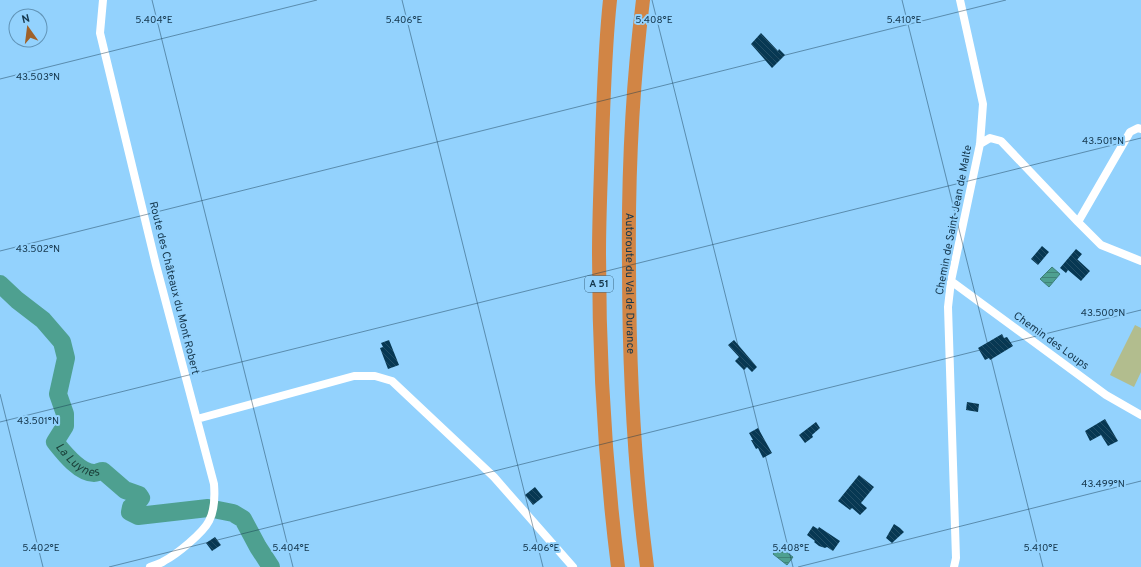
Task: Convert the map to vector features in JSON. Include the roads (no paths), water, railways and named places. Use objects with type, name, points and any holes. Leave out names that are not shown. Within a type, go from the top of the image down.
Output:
[{"type":"highway","name":"A 51","points":[[610,0],[604,80],[599,254],[600,338],[605,432],[612,518],[618,567]]},
{"type":"highway","name":"Autoroute du Val de Durance","points":[[642,4],[634,97],[628,214],[629,336],[633,427],[647,567]]},
{"type":"street","name":"Route des Châteaux du Mont Robert","points":[[103,0],[100,33],[179,356],[214,484],[215,501],[209,522],[180,550],[164,562],[150,567]]},
{"type":"street","name":"Chemin de Saint-Jean de Malte","points":[[954,567],[956,551],[948,307],[951,281],[980,144],[983,104],[960,0]]},
{"type":"street","points":[[1078,222],[1130,132],[1138,128],[1141,129]]},
{"type":"street","points":[[980,144],[990,138],[1002,141],[1101,245],[1141,260]]},
{"type":"street","name":"Chemin des Loups","points":[[951,281],[1106,395],[1141,415]]},
{"type":"street","points":[[197,419],[354,376],[375,376],[392,381],[494,477],[573,567]]},
{"type":"waterway","name":"La Luynes","points":[[0,284],[17,300],[43,320],[62,342],[66,358],[58,394],[65,414],[65,426],[55,442],[67,456],[83,470],[94,473],[103,471],[125,490],[139,495],[141,498],[131,507],[130,512],[138,516],[208,508],[233,513],[243,519],[271,567]]}]
